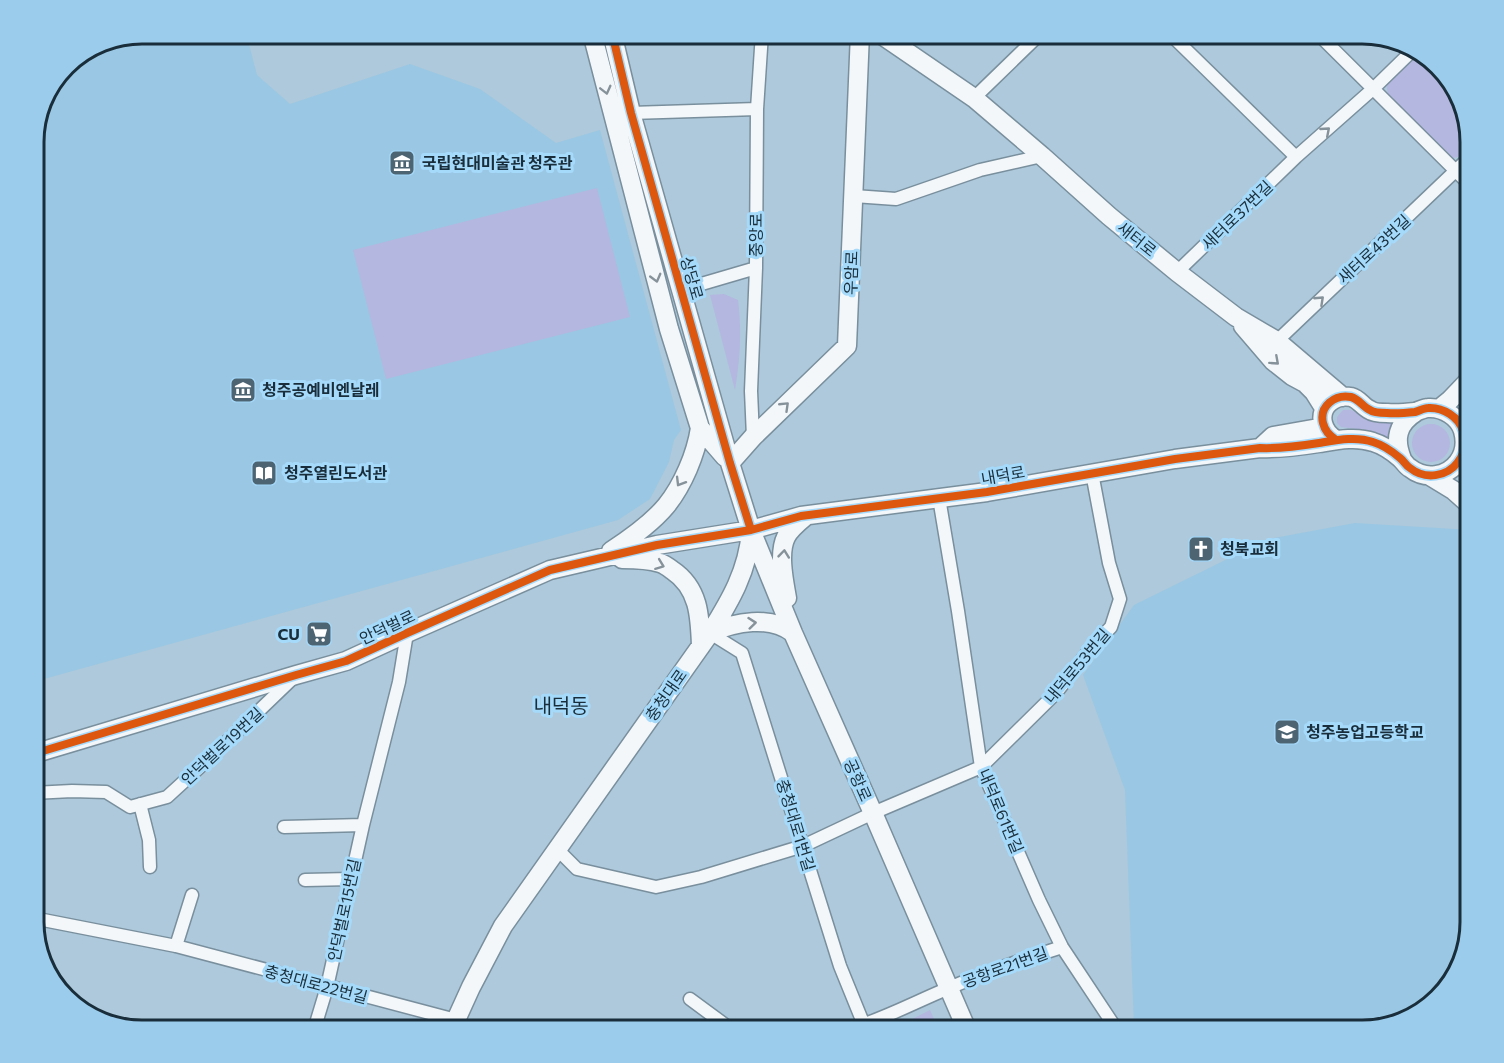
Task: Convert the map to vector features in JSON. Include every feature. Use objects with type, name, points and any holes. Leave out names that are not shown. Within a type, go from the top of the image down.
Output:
[{"type":"street","name":"상당로","points":[[595,44],[669,329],[700,428],[730,463]]},
{"type":"street","name":"상당로","points":[[615,44],[631,113],[751,530]]},
{"type":"street","name":"중앙로","points":[[753,437],[757,109],[761,44]]},
{"type":"street","name":"우암로","points":[[730,463],[753,437],[848,346],[860,44]]},
{"type":"street","name":"새터로","points":[[895,44],[974,98],[1109,216],[1236,317]]},
{"type":"street","points":[[974,98],[1030,44]]},
{"type":"street","points":[[1180,44],[1296,157]]},
{"type":"street","points":[[1328,44],[1460,176]]},
{"type":"street","name":"새터로37번길","points":[[1177,272],[1296,157],[1408,55]]},
{"type":"street","points":[[631,113],[757,109]]},
{"type":"street","points":[[854,196],[896,200],[980,170],[1042,156]]},
{"type":"street","name":"새터로43번길","points":[[1277,341],[1460,168]]},
{"type":"street","points":[[681,290],[756,268]]},
{"type":"street","points":[[1236,317],[1277,341],[1343,397]]},
{"type":"street","points":[[1236,317],[1273,361],[1305,383],[1324,408]]},
{"type":"street","points":[[1439,409],[1460,390]]},
{"type":"street","points":[[1330,434],[1322,417],[1324,408],[1330,401],[1343,397],[1353,398],[1372,411],[1416,412]]},
{"type":"street","points":[[1460,424],[1449,413],[1428,408],[1407,417],[1400,426],[1397,437],[1402,459],[1409,468],[1419,474],[1430,476],[1442,474],[1452,469],[1460,457]]},
{"type":"street","points":[[602,557],[648,524],[667,505],[685,474],[698,440],[700,428]]},
{"type":"street","name":"내덕로","points":[[751,530],[806,516],[987,492],[1175,459],[1260,448],[1274,449],[1330,434],[1376,442],[1402,459]]},
{"type":"street","name":"내덕로53번길","points":[[981,767],[1055,694],[1111,627],[1120,599],[1109,563],[1092,473]]},
{"type":"street","points":[[1430,476],[1460,496]]},
{"type":"street","name":"내덕로61번길","points":[[939,498],[981,767],[1062,947],[1110,1019]]},
{"type":"street","points":[[793,633],[782,553],[786,537],[806,516]]},
{"type":"street","name":"안덕벌로","points":[[44,751],[346,661],[550,570],[657,544],[751,530]]},
{"type":"street","name":"공항로","points":[[751,530],[793,633],[961,1019]]},
{"type":"street","name":"충청대로","points":[[458,1019],[471,987],[503,926],[731,600],[750,546],[751,530]]},
{"type":"street","points":[[602,557],[662,563],[679,575],[696,600],[705,639],[729,627],[765,622],[785,627],[793,633]]},
{"type":"street","name":"안덕벌로15번길","points":[[317,1019],[327,987],[363,825],[399,682],[406,633]]},
{"type":"street","name":"충청대로1번길","points":[[705,639],[742,653],[840,966],[862,1019]]},
{"type":"street","name":"안덕벌로19번길","points":[[140,804],[167,797],[296,675]]},
{"type":"street","points":[[557,849],[577,869],[656,887],[701,877],[803,846],[981,767]]},
{"type":"street","points":[[44,793],[72,790],[106,792],[129,807],[140,804],[149,840],[150,867]]},
{"type":"street","points":[[284,827],[363,825]]},
{"type":"street","points":[[305,880],[351,879]]},
{"type":"street","points":[[176,946],[192,895]]},
{"type":"street","name":"충청대로22번길","points":[[44,920],[176,946],[435,1019]]},
{"type":"street","name":"공항로21번길","points":[[884,1019],[948,988],[1062,947]]},
{"type":"street","points":[[690,999],[717,1019]]},
{"type":"shaded area","points":[[249,44],[257,75],[290,104],[410,64],[480,89],[556,143],[600,130],[681,430],[674,440],[669,462],[650,499],[618,520],[44,679],[44,135],[47,116],[64,82],[92,57],[122,45]]},
{"type":"shaded area","points":[[1411,57],[1436,77],[1450,98],[1457,116],[1460,128],[1460,156],[1453,158],[1388,94],[1386,82]]},
{"type":"shaded area","points":[[597,188],[630,317],[386,379],[353,250]]},
{"type":"shaded area","points":[[724,294],[738,300],[740,345],[735,390],[710,295]]},
{"type":"shaded area","points":[[1343,410],[1351,410],[1367,418],[1396,421],[1389,431],[1389,440],[1367,430],[1341,427],[1337,423],[1337,417]]},
{"type":"shaded area","points":[[1431,424],[1444,430],[1450,443],[1444,456],[1431,462],[1418,456],[1412,443],[1418,430]]},
{"type":"shaded area","name":"청주농업고등학교","points":[[1355,523],[1460,529],[1460,935],[1455,953],[1447,971],[1427,995],[1406,1009],[1376,1019],[1134,1019],[1125,790],[1083,675],[1134,605],[1268,539]]},
{"type":"shaded area","points":[[930,1010],[934,1019],[912,1019]]},
{"type":"cycle path","points":[[615,44],[631,113],[751,530]]},
{"type":"cycle path","points":[[1336,440],[1329,435],[1322,417],[1326,407],[1339,397],[1354,398],[1368,409],[1378,413],[1408,413],[1434,408],[1445,411],[1460,424]]},
{"type":"cycle path","points":[[44,751],[346,661],[550,570],[657,545],[751,530],[801,516],[987,492],[1175,459],[1260,448],[1297,446],[1346,439],[1367,440],[1394,453],[1416,472],[1429,475],[1448,471],[1460,458]]},
{"type":"place","name":"국립현대미술관 청주관","points":[[402,163]]},
{"type":"place","name":"청주공예비엔날레","points":[[243,390]]},
{"type":"place","name":"청주열린도서관","points":[[264,473]]},
{"type":"place","name":"청북교회","points":[[1201,549]]},
{"type":"place","name":"CU","points":[[319,634]]},
{"type":"place","name":"청주농업고등학교","points":[[1287,732]]},
{"type":"district","name":"내덕동","points":[[561,706]]}]
